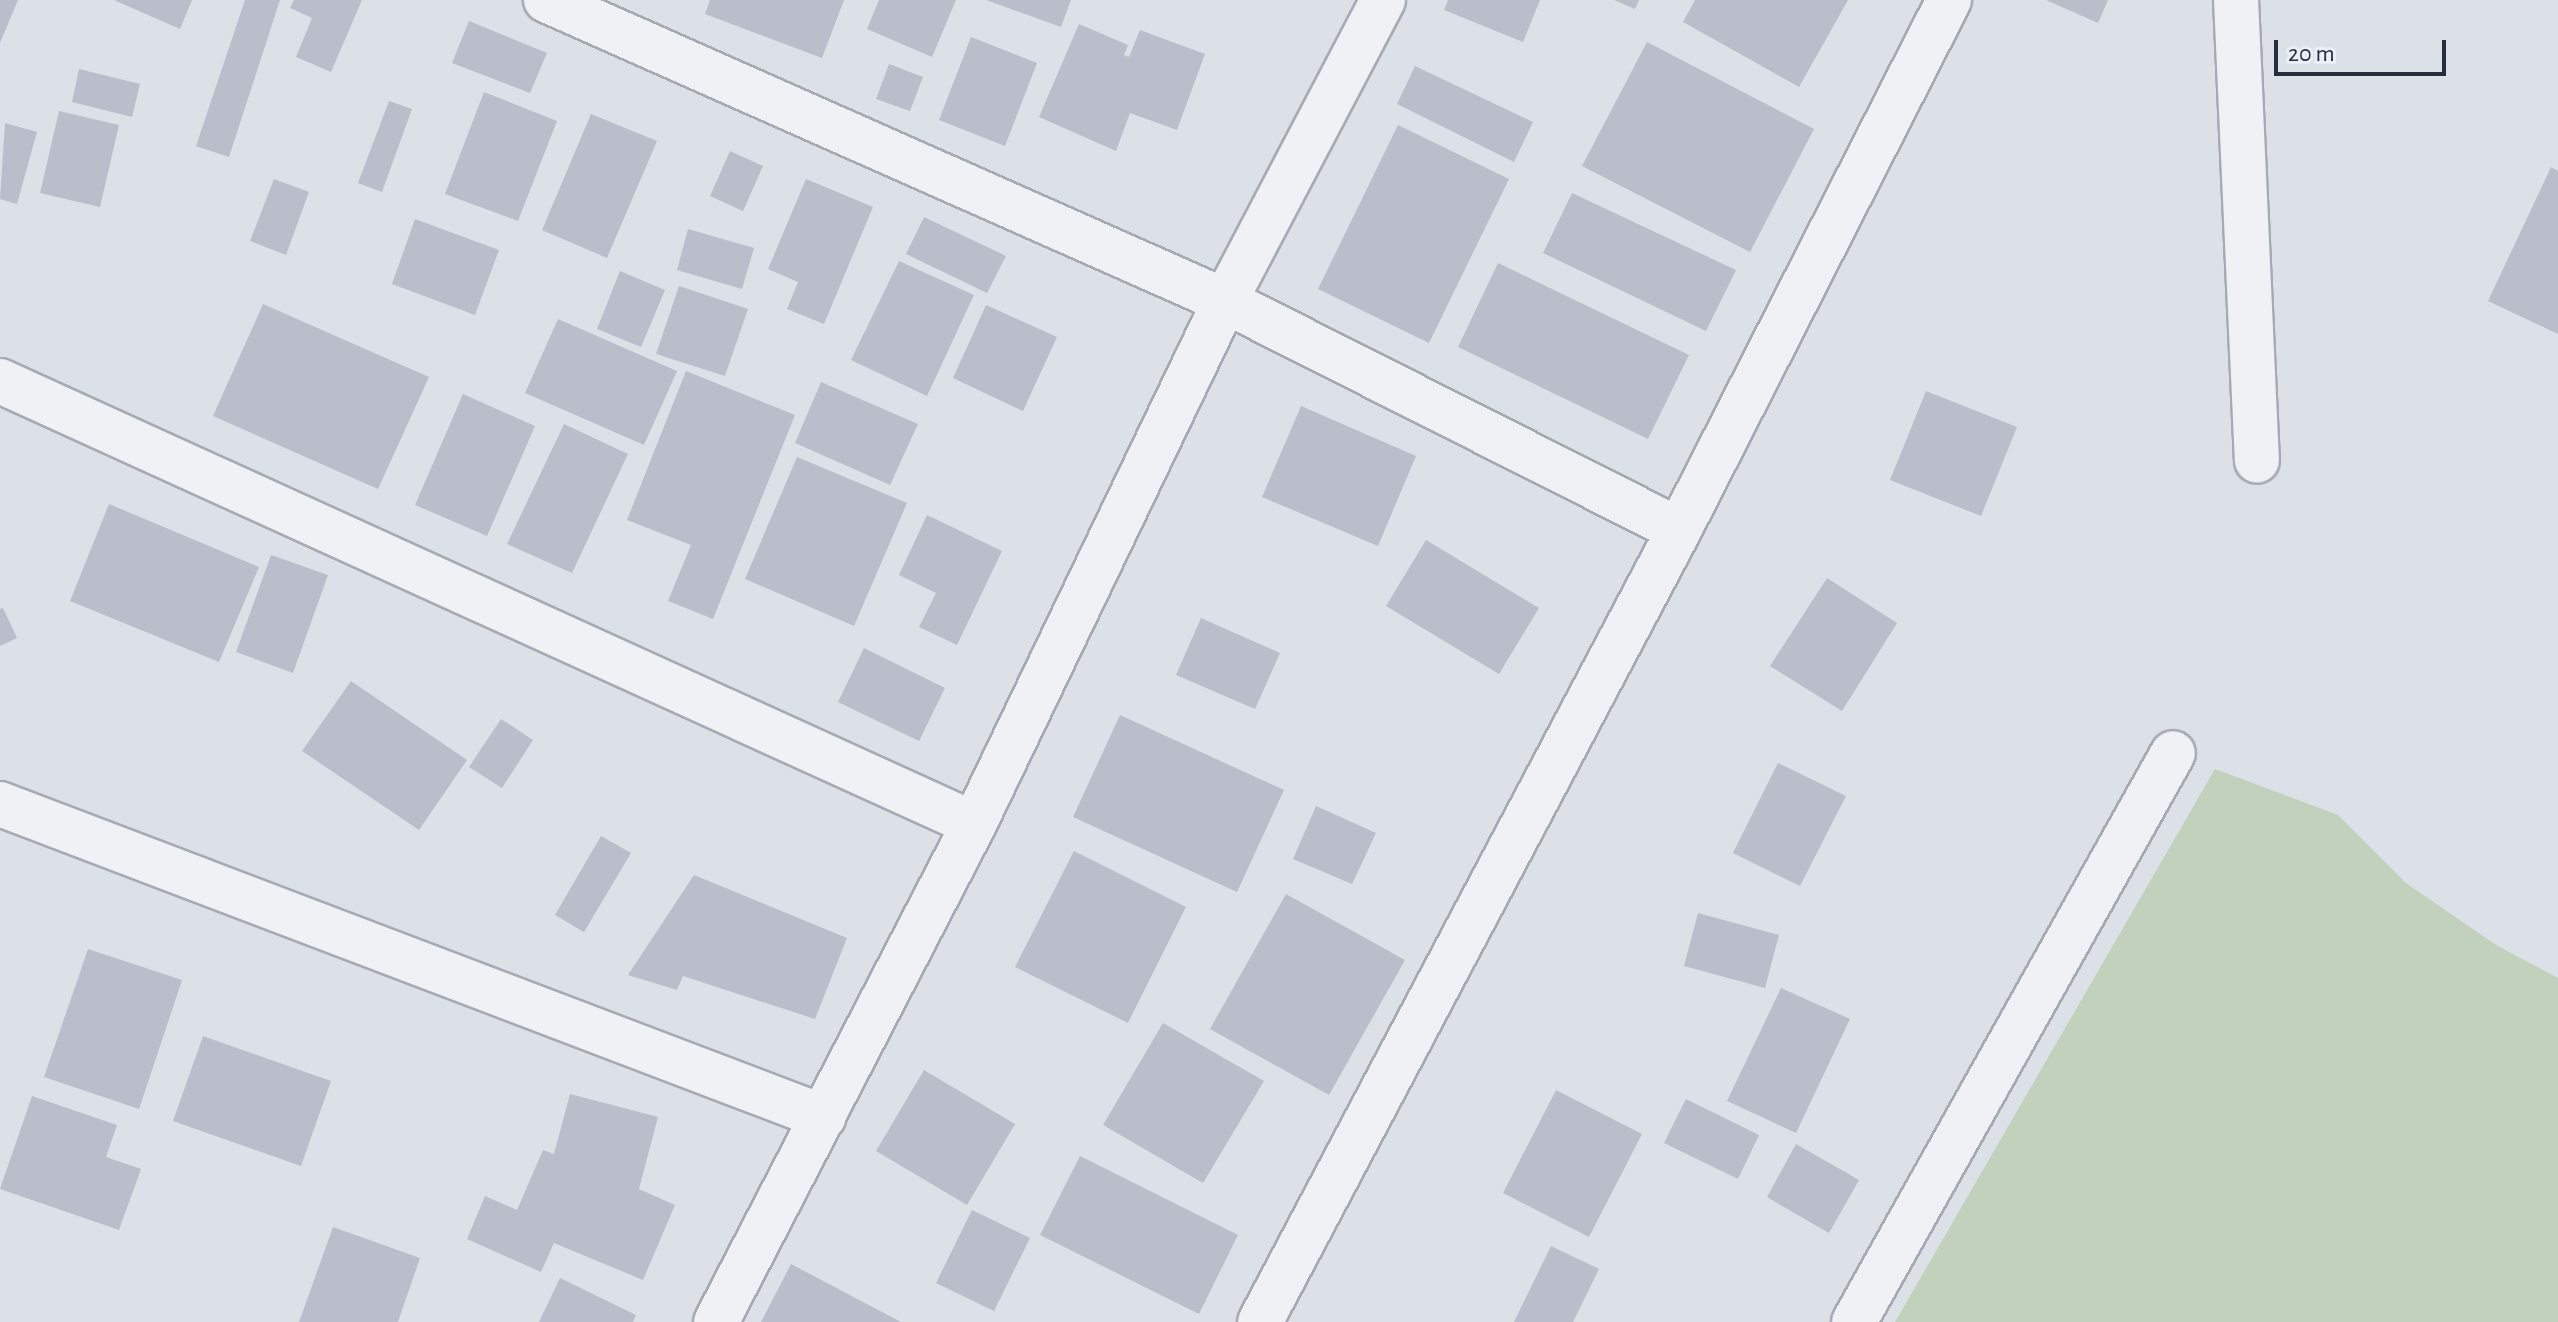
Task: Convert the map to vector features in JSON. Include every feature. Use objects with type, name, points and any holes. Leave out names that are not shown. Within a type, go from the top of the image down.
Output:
[{"type":"street","points":[[546,0],[1225,301],[1679,530]]},
{"type":"street","points":[[716,1322],[974,824],[1225,301],[1383,0]]},
{"type":"street","points":[[1260,1322],[1679,530],[1949,0]]},
{"type":"street","points":[[2236,0],[2257,461]]},
{"type":"street","points":[[0,381],[974,824]]},
{"type":"street","points":[[1854,1322],[2173,753]]},
{"type":"street","points":[[0,804],[823,1117]]},
{"type":"green space","points":[[2215,769],[2338,815],[2406,883],[2496,945],[2558,978],[2558,1322],[1895,1322]]},
{"type":"building","points":[[0,0],[18,0],[0,43]]},
{"type":"building","points":[[114,0],[192,0],[180,29]]},
{"type":"building","points":[[245,0],[280,0],[229,157],[196,146]]},
{"type":"building","points":[[294,0],[362,0],[331,72],[296,57],[312,18],[290,8]]},
{"type":"building","points":[[710,0],[844,0],[822,58],[705,14]]},
{"type":"building","points":[[879,0],[956,0],[932,57],[867,29]]},
{"type":"building","points":[[986,0],[1071,0],[1061,27]]},
{"type":"building","points":[[1448,0],[1540,0],[1523,42],[1444,10]]},
{"type":"building","points":[[1614,0],[1639,0],[1635,9]]},
{"type":"building","points":[[1695,0],[1848,0],[1799,87],[1683,22]]},
{"type":"building","points":[[2046,0],[2108,0],[2098,23]]},
{"type":"building","points":[[469,21],[547,53],[530,93],[452,63]]},
{"type":"building","points":[[1079,24],[1128,45],[1124,55],[1129,57],[1140,30],[1205,54],[1177,130],[1130,113],[1116,151],[1039,117]]},
{"type":"building","points":[[971,37],[1037,63],[1005,146],[939,120]]},
{"type":"building","points":[[1647,42],[1814,129],[1750,252],[1582,166]]},
{"type":"building","points":[[889,64],[923,77],[910,111],[876,99]]},
{"type":"building","points":[[1415,66],[1533,122],[1514,162],[1397,104]]},
{"type":"building","points":[[79,69],[140,84],[132,117],[72,102]]},
{"type":"building","points":[[484,92],[557,121],[518,221],[445,194]]},
{"type":"building","points":[[389,101],[412,109],[382,192],[358,183]]},
{"type":"building","points":[[59,111],[119,125],[100,207],[40,193]]},
{"type":"building","points":[[591,114],[657,141],[607,258],[542,230]]},
{"type":"building","points":[[5,123],[37,132],[17,204],[0,199]]},
{"type":"building","points":[[1398,125],[1509,179],[1429,343],[1318,289]]},
{"type":"building","points":[[730,151],[763,166],[743,211],[710,196]]},
{"type":"building","points":[[2551,167],[2558,171],[2558,334],[2488,301]]},
{"type":"building","points":[[274,179],[309,192],[286,255],[250,241]]},
{"type":"building","points":[[806,179],[873,207],[824,324],[787,309],[798,282],[768,269]]},
{"type":"building","points":[[1572,193],[1736,270],[1706,331],[1543,253]]},
{"type":"building","points":[[924,217],[1006,256],[987,293],[906,254]]},
{"type":"building","points":[[415,219],[499,250],[475,315],[392,284]]},
{"type":"building","points":[[688,229],[754,248],[742,289],[677,270]]},
{"type":"building","points":[[899,261],[974,295],[927,396],[851,360]]},
{"type":"building","points":[[1498,263],[1689,355],[1648,439],[1458,347]]},
{"type":"building","points":[[620,271],[665,290],[641,347],[597,329]]},
{"type":"building","points":[[679,286],[748,309],[725,376],[656,354]]},
{"type":"building","points":[[263,304],[429,377],[378,489],[213,416]]},
{"type":"building","points":[[986,305],[1057,337],[1023,411],[953,378]]},
{"type":"building","points":[[558,319],[677,371],[644,445],[525,393]]},
{"type":"building","points":[[686,371],[795,415],[713,619],[668,601],[691,545],[627,520]]},
{"type":"building","points":[[821,382],[918,424],[890,485],[795,443]]},
{"type":"building","points":[[1926,391],[2017,427],[1981,516],[1890,480]]},
{"type":"building","points":[[463,394],[535,426],[487,536],[415,505]]},
{"type":"building","points":[[1301,406],[1416,456],[1378,546],[1262,497]]},
{"type":"building","points":[[564,424],[628,454],[572,573],[507,544]]},
{"type":"building","points":[[797,457],[907,503],[854,626],[745,579]]},
{"type":"building","points":[[109,504],[259,567],[219,662],[70,601]]},
{"type":"building","points":[[927,515],[1002,551],[957,645],[919,627],[936,593],[899,575]]},
{"type":"building","points":[[1426,540],[1539,608],[1499,674],[1386,606]]},
{"type":"building","points":[[271,555],[328,575],[293,673],[236,652]]},
{"type":"building","points":[[1827,578],[1897,623],[1842,711],[1770,666]]},
{"type":"building","points":[[3,608],[17,638],[0,646],[0,609]]},
{"type":"building","points":[[1201,618],[1280,653],[1255,709],[1176,675]]},
{"type":"building","points":[[864,648],[945,688],[919,741],[838,702]]},
{"type":"building","points":[[351,681],[467,760],[419,830],[302,751]]},
{"type":"building","points":[[1120,715],[1284,790],[1237,892],[1073,817]]},
{"type":"building","points":[[501,719],[533,740],[502,788],[469,767]]},
{"type":"building","points":[[1778,763],[1846,796],[1800,886],[1733,853]]},
{"type":"building","points":[[1316,806],[1376,833],[1352,884],[1293,859]]},
{"type":"building","points":[[601,836],[631,853],[584,932],[555,915]]},
{"type":"building","points":[[1074,851],[1186,907],[1128,1023],[1015,967]]},
{"type":"building","points":[[694,875],[847,938],[815,1019],[683,976],[677,990],[628,975]]},
{"type":"building","points":[[1286,894],[1405,960],[1329,1095],[1210,1029]]},
{"type":"building","points":[[1698,913],[1779,935],[1765,988],[1684,966]]},
{"type":"building","points":[[88,949],[182,980],[139,1109],[44,1077]]},
{"type":"building","points":[[1781,988],[1850,1019],[1796,1133],[1727,1101]]},
{"type":"building","points":[[1163,1023],[1264,1081],[1203,1183],[1103,1125]]},
{"type":"building","points":[[203,1036],[331,1081],[301,1166],[173,1121]]},
{"type":"building","points":[[924,1070],[1015,1124],[967,1205],[876,1151]]},
{"type":"building","points":[[1556,1090],[1642,1134],[1589,1237],[1503,1193]]},
{"type":"building","points":[[570,1094],[658,1117],[639,1189],[675,1205],[643,1280],[554,1243],[541,1272],[467,1239],[485,1196],[517,1210],[543,1150],[554,1154]]},
{"type":"building","points":[[32,1096],[117,1125],[106,1157],[141,1169],[119,1230],[0,1189]]},
{"type":"building","points":[[1686,1099],[1759,1135],[1738,1179],[1664,1143]]},
{"type":"building","points":[[1796,1144],[1859,1180],[1829,1233],[1767,1197]]},
{"type":"building","points":[[1080,1156],[1238,1235],[1199,1314],[1040,1235]]},
{"type":"building","points":[[972,1210],[1030,1238],[994,1311],[936,1283]]},
{"type":"building","points":[[333,1227],[420,1258],[398,1322],[299,1322]]},
{"type":"building","points":[[1551,1246],[1599,1269],[1573,1322],[1514,1322]]},
{"type":"building","points":[[791,1264],[901,1322],[761,1322]]},
{"type":"building","points":[[560,1278],[636,1315],[633,1322],[539,1322]]}]
